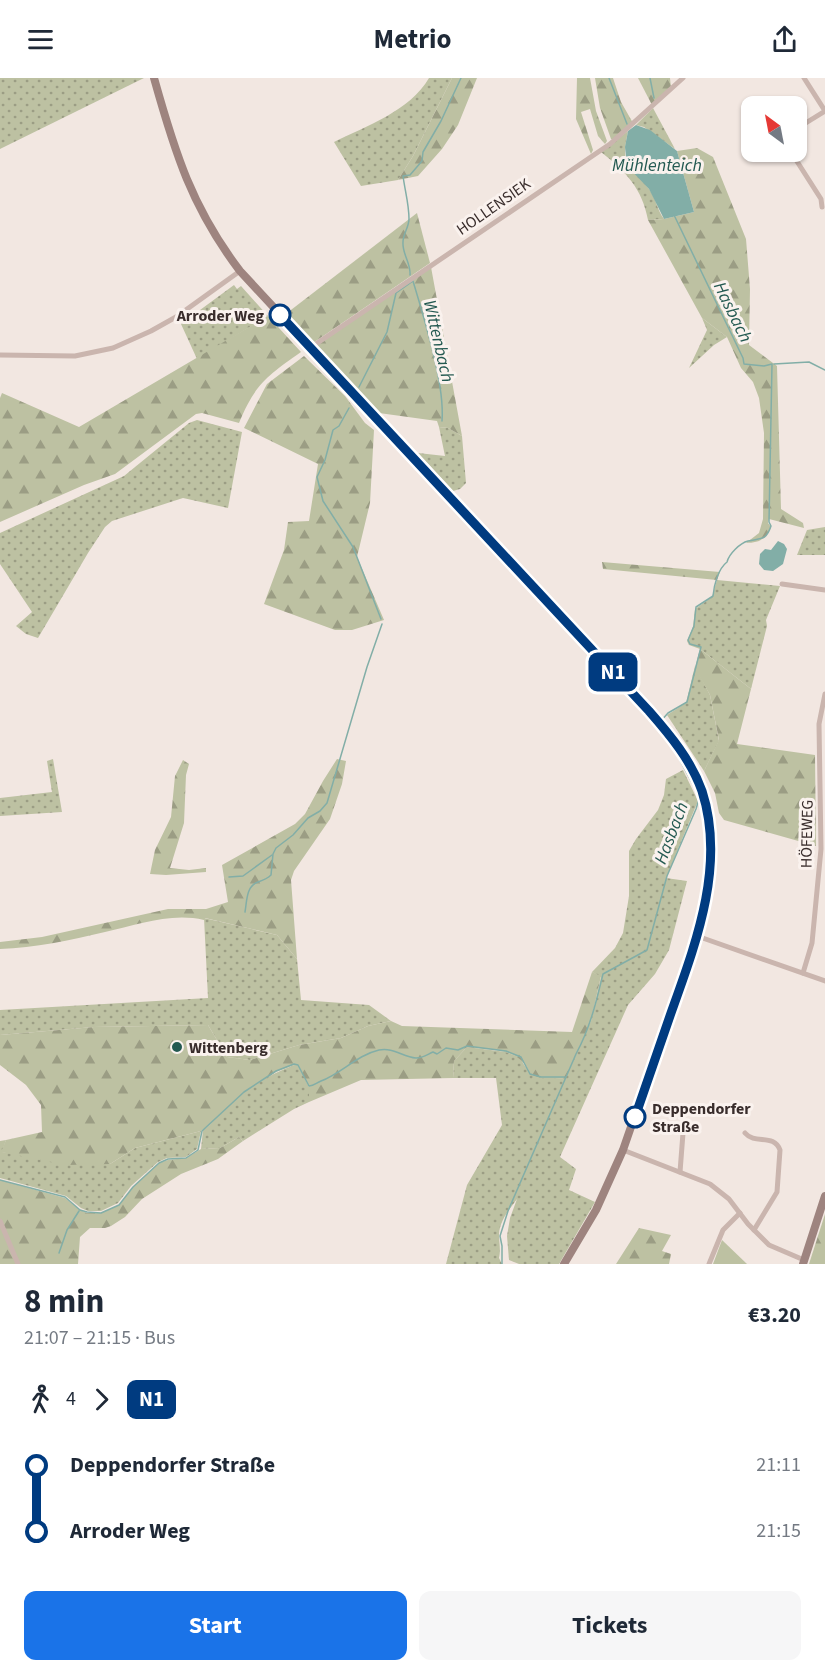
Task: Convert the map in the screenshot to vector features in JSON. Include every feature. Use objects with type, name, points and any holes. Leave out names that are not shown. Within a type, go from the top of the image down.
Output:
[{"type":"street","points":[[154,78],[178,161],[188,186],[219,243],[240,271],[660,724],[678,746],[695,774],[701,790],[712,848],[710,872],[697,936],[623,1150],[596,1210],[564,1264]]},
{"type":"street","name":"HOLLENSIEK","points":[[310,348],[610,144],[683,78]]},
{"type":"street","points":[[804,78],[825,111],[807,122]]},
{"type":"street","points":[[797,162],[821,199],[822,207]]},
{"type":"street","points":[[0,355],[75,356],[113,348],[176,317],[240,271]]},
{"type":"street","points":[[782,584],[825,590]]},
{"type":"street","name":"HÖFEWEG","points":[[803,973],[812,943],[821,849],[820,716],[825,693]]},
{"type":"street","points":[[697,936],[825,981]]},
{"type":"street","points":[[680,1172],[684,1120]]},
{"type":"street","points":[[745,1132],[752,1139],[773,1141],[780,1150],[777,1192],[754,1230]]},
{"type":"street","points":[[623,1150],[717,1188],[729,1198],[769,1245],[803,1262],[825,1196]]},
{"type":"street","points":[[709,1264],[723,1230],[740,1213]]},
{"type":"street","points":[[0,1221],[18,1264]]},
{"type":"green space","points":[[0,78],[144,78],[0,149]]},
{"type":"green space","points":[[429,78],[452,78],[413,156],[398,180],[361,186],[334,142],[399,109],[421,90]]},
{"type":"green space","points":[[452,78],[477,78],[458,125],[442,149],[418,176],[398,180],[413,156]]},
{"type":"green space","points":[[577,78],[590,78],[596,111],[607,141],[605,144],[598,136],[590,109],[581,112],[593,150],[591,154],[576,119]]},
{"type":"green space","points":[[595,78],[613,78],[621,102],[633,123],[614,139],[611,139],[600,108]]},
{"type":"green space","points":[[638,78],[670,78],[671,88],[652,105]]},
{"type":"green space","points":[[653,108],[675,149],[644,127],[636,125]]},
{"type":"green space","points":[[628,131],[625,152],[628,164],[651,193],[664,219],[648,220],[642,199],[632,182],[601,152]]},
{"type":"green space","points":[[697,148],[713,157],[746,239],[750,289],[749,345],[777,366],[781,509],[803,523],[804,528],[769,519],[768,523],[771,527],[769,531],[764,538],[754,542],[746,543],[759,533],[763,519],[764,433],[759,398],[753,382],[741,368],[727,337],[702,318],[648,220],[694,212],[677,151]]},
{"type":"green space","points":[[417,213],[430,263],[313,343],[287,313]]},
{"type":"green space","points":[[431,267],[462,436],[448,428],[439,427],[437,421],[379,413],[316,346]]},
{"type":"green space","points":[[234,285],[237,289],[241,286],[268,316],[197,359],[181,324]]},
{"type":"green space","points":[[268,316],[301,352],[263,382],[239,423],[202,413],[196,414],[115,474],[0,522],[0,398],[2,393],[79,427]]},
{"type":"green space","points":[[702,318],[727,337],[714,345],[689,368],[707,330]]},
{"type":"green space","points":[[304,356],[345,396],[365,423],[374,430],[370,503],[357,557],[384,620],[352,630],[335,630],[264,604],[284,550],[288,522],[309,521],[318,464],[244,428],[267,384]]},
{"type":"green space","points":[[197,420],[242,432],[228,508],[183,498],[112,521],[105,527],[88,553],[38,638],[26,634],[16,626],[32,612],[0,564],[0,533],[124,476],[189,423]]},
{"type":"green space","points":[[439,427],[448,428],[462,436],[466,483],[460,489],[453,491],[418,453],[445,456]]},
{"type":"green space","points":[[825,527],[825,555],[797,555],[807,530]]},
{"type":"green space","points":[[602,562],[720,572],[717,580],[603,569]]},
{"type":"green space","points":[[717,580],[780,586],[766,620],[767,626],[751,689],[700,649],[689,645],[687,641],[693,627],[695,609],[712,597]]},
{"type":"green space","points":[[700,649],[751,689],[737,744],[815,755],[816,846],[724,820],[719,813],[715,793],[704,771],[719,740],[710,695],[695,668]]},
{"type":"green space","points":[[695,666],[710,695],[719,741],[704,771],[667,715],[686,703]]},
{"type":"green space","points":[[53,759],[62,812],[0,816],[0,798],[52,792],[47,761]]},
{"type":"green space","points":[[337,759],[346,761],[342,784],[330,819],[294,871],[291,880],[297,959],[277,935],[205,918],[204,920],[167,918],[52,943],[0,949],[0,942],[42,937],[168,909],[206,909],[228,902],[222,865],[295,824],[305,814]]},
{"type":"green space","points":[[183,760],[189,764],[186,775],[184,823],[170,868],[189,870],[206,868],[206,872],[150,874],[155,850],[171,817],[175,776]]},
{"type":"green space","points":[[683,770],[698,801],[666,878],[687,881],[669,950],[655,974],[628,1005],[560,1157],[576,1169],[569,1190],[595,1202],[559,1264],[519,1264],[509,1260],[507,1236],[510,1218],[517,1199],[501,1224],[499,1258],[502,1264],[446,1264],[467,1185],[502,1125],[496,1078],[453,1078],[454,1061],[467,1047],[506,1052],[521,1058],[524,1065],[533,1073],[565,1079],[591,1021],[601,977],[592,972],[615,948],[623,933],[629,896],[629,851],[658,810],[664,795],[666,779]]},
{"type":"green space","points":[[204,918],[277,935],[297,959],[301,1000],[369,1005],[391,1021],[368,1026],[341,1038],[299,1045],[250,1060],[227,1057],[208,1025],[94,1027],[0,1035],[0,1010],[208,998]]},
{"type":"green space","points":[[592,972],[601,976],[591,1021],[565,1079],[541,1078],[530,1074],[520,1059],[504,1052],[467,1047],[454,1061],[453,1078],[361,1080],[309,1102],[309,1087],[298,1065],[294,1065],[276,1072],[244,1092],[214,1122],[201,1131],[135,1148],[110,1164],[67,1165],[1,1152],[6,1140],[42,1132],[41,1105],[26,1085],[0,1065],[0,1035],[94,1027],[208,1025],[227,1057],[250,1060],[299,1045],[341,1038],[368,1026],[391,1021],[402,1026],[572,1032]]},
{"type":"green space","points":[[298,1065],[309,1087],[309,1102],[243,1141],[239,1137],[220,1148],[201,1149],[203,1130],[239,1096],[262,1080]]},
{"type":"green space","points":[[201,1131],[197,1149],[186,1157],[167,1158],[158,1162],[131,1186],[118,1203],[101,1211],[88,1211],[66,1196],[0,1178],[0,1141],[6,1140],[2,1152],[110,1164],[135,1148]]},
{"type":"green space","points":[[239,1137],[243,1141],[218,1159],[181,1174],[142,1199],[125,1217],[111,1226],[90,1228],[80,1237],[78,1264],[0,1264],[0,1180],[65,1198],[87,1213],[101,1213],[119,1205],[133,1187],[159,1163],[186,1158],[201,1149],[220,1148]]},
{"type":"green space","points":[[825,1214],[825,1264],[809,1264]]},
{"type":"green space","points":[[639,1228],[671,1235],[662,1251],[671,1254],[669,1264],[616,1264]]},
{"type":"green space","points":[[722,1240],[747,1264],[713,1264]]},
{"type":"water","name":"Mühlenteich","points":[[636,125],[650,130],[677,151],[694,212],[664,219],[649,189],[627,166],[625,147],[628,131]]},
{"type":"water","points":[[778,541],[787,549],[783,564],[773,571],[764,570],[759,564],[760,554],[765,549],[771,550]]},
{"type":"waterway","name":"Wittenbach","points":[[410,275],[403,246],[409,219],[403,176],[410,175],[422,161],[423,152],[441,121],[461,78]]},
{"type":"waterway","name":"Hasbach","points":[[609,78],[627,124]]},
{"type":"waterway","points":[[650,78],[654,98]]},
{"type":"waterway","name":"Hasbach","points":[[660,722],[668,713],[687,702],[701,647],[690,644],[688,640],[694,626],[696,607],[713,596],[719,573],[735,549],[745,542],[765,537],[771,526],[769,522],[772,364],[764,366],[744,364],[674,215]]},
{"type":"waterway","name":"Wittenbach","points":[[359,387],[387,332],[396,293],[413,281],[437,370],[442,421]]},
{"type":"waterway","points":[[774,364],[809,362],[825,370]]},
{"type":"waterway","name":"Wittenbach","points":[[349,408],[339,426],[333,430],[325,460],[317,477],[323,501],[353,547],[381,619]]},
{"type":"waterway","name":"Wittenbach","points":[[245,912],[251,887],[271,875],[273,854],[276,848],[327,803],[382,624]]},
{"type":"waterway","name":"Hasbach","points":[[674,749],[696,790]]},
{"type":"waterway","name":"Hasbach","points":[[502,1264],[500,1236],[508,1211],[585,1035],[603,974],[647,950],[667,876],[696,809],[698,795]]},
{"type":"waterway","name":"Wittenbach","points":[[229,877],[243,876],[272,855]]},
{"type":"waterway","points":[[0,1180],[65,1197],[80,1210],[101,1213],[119,1205],[133,1187],[159,1163],[168,1159],[186,1158],[198,1150],[202,1131],[244,1092],[276,1071],[294,1064],[298,1065],[311,1086],[329,1078],[371,1052],[384,1049],[416,1058],[433,1052],[437,1054],[446,1048],[458,1050],[467,1046],[506,1051],[521,1057],[530,1074],[541,1077],[565,1077]]},
{"type":"waterway","points":[[59,1253],[67,1230],[79,1211]]},
{"type":"bus line","name":"N1","points":[[280,315],[649,711],[678,746],[695,774],[706,808],[711,835],[710,872],[705,903],[682,983],[635,1117]]},
{"type":"place","name":"Arroder Weg","points":[[280,315]]},
{"type":"place","name":"Wittenberg","points":[[177,1047]]},
{"type":"place","name":"Deppendorfer Straße","points":[[635,1117]]}]
